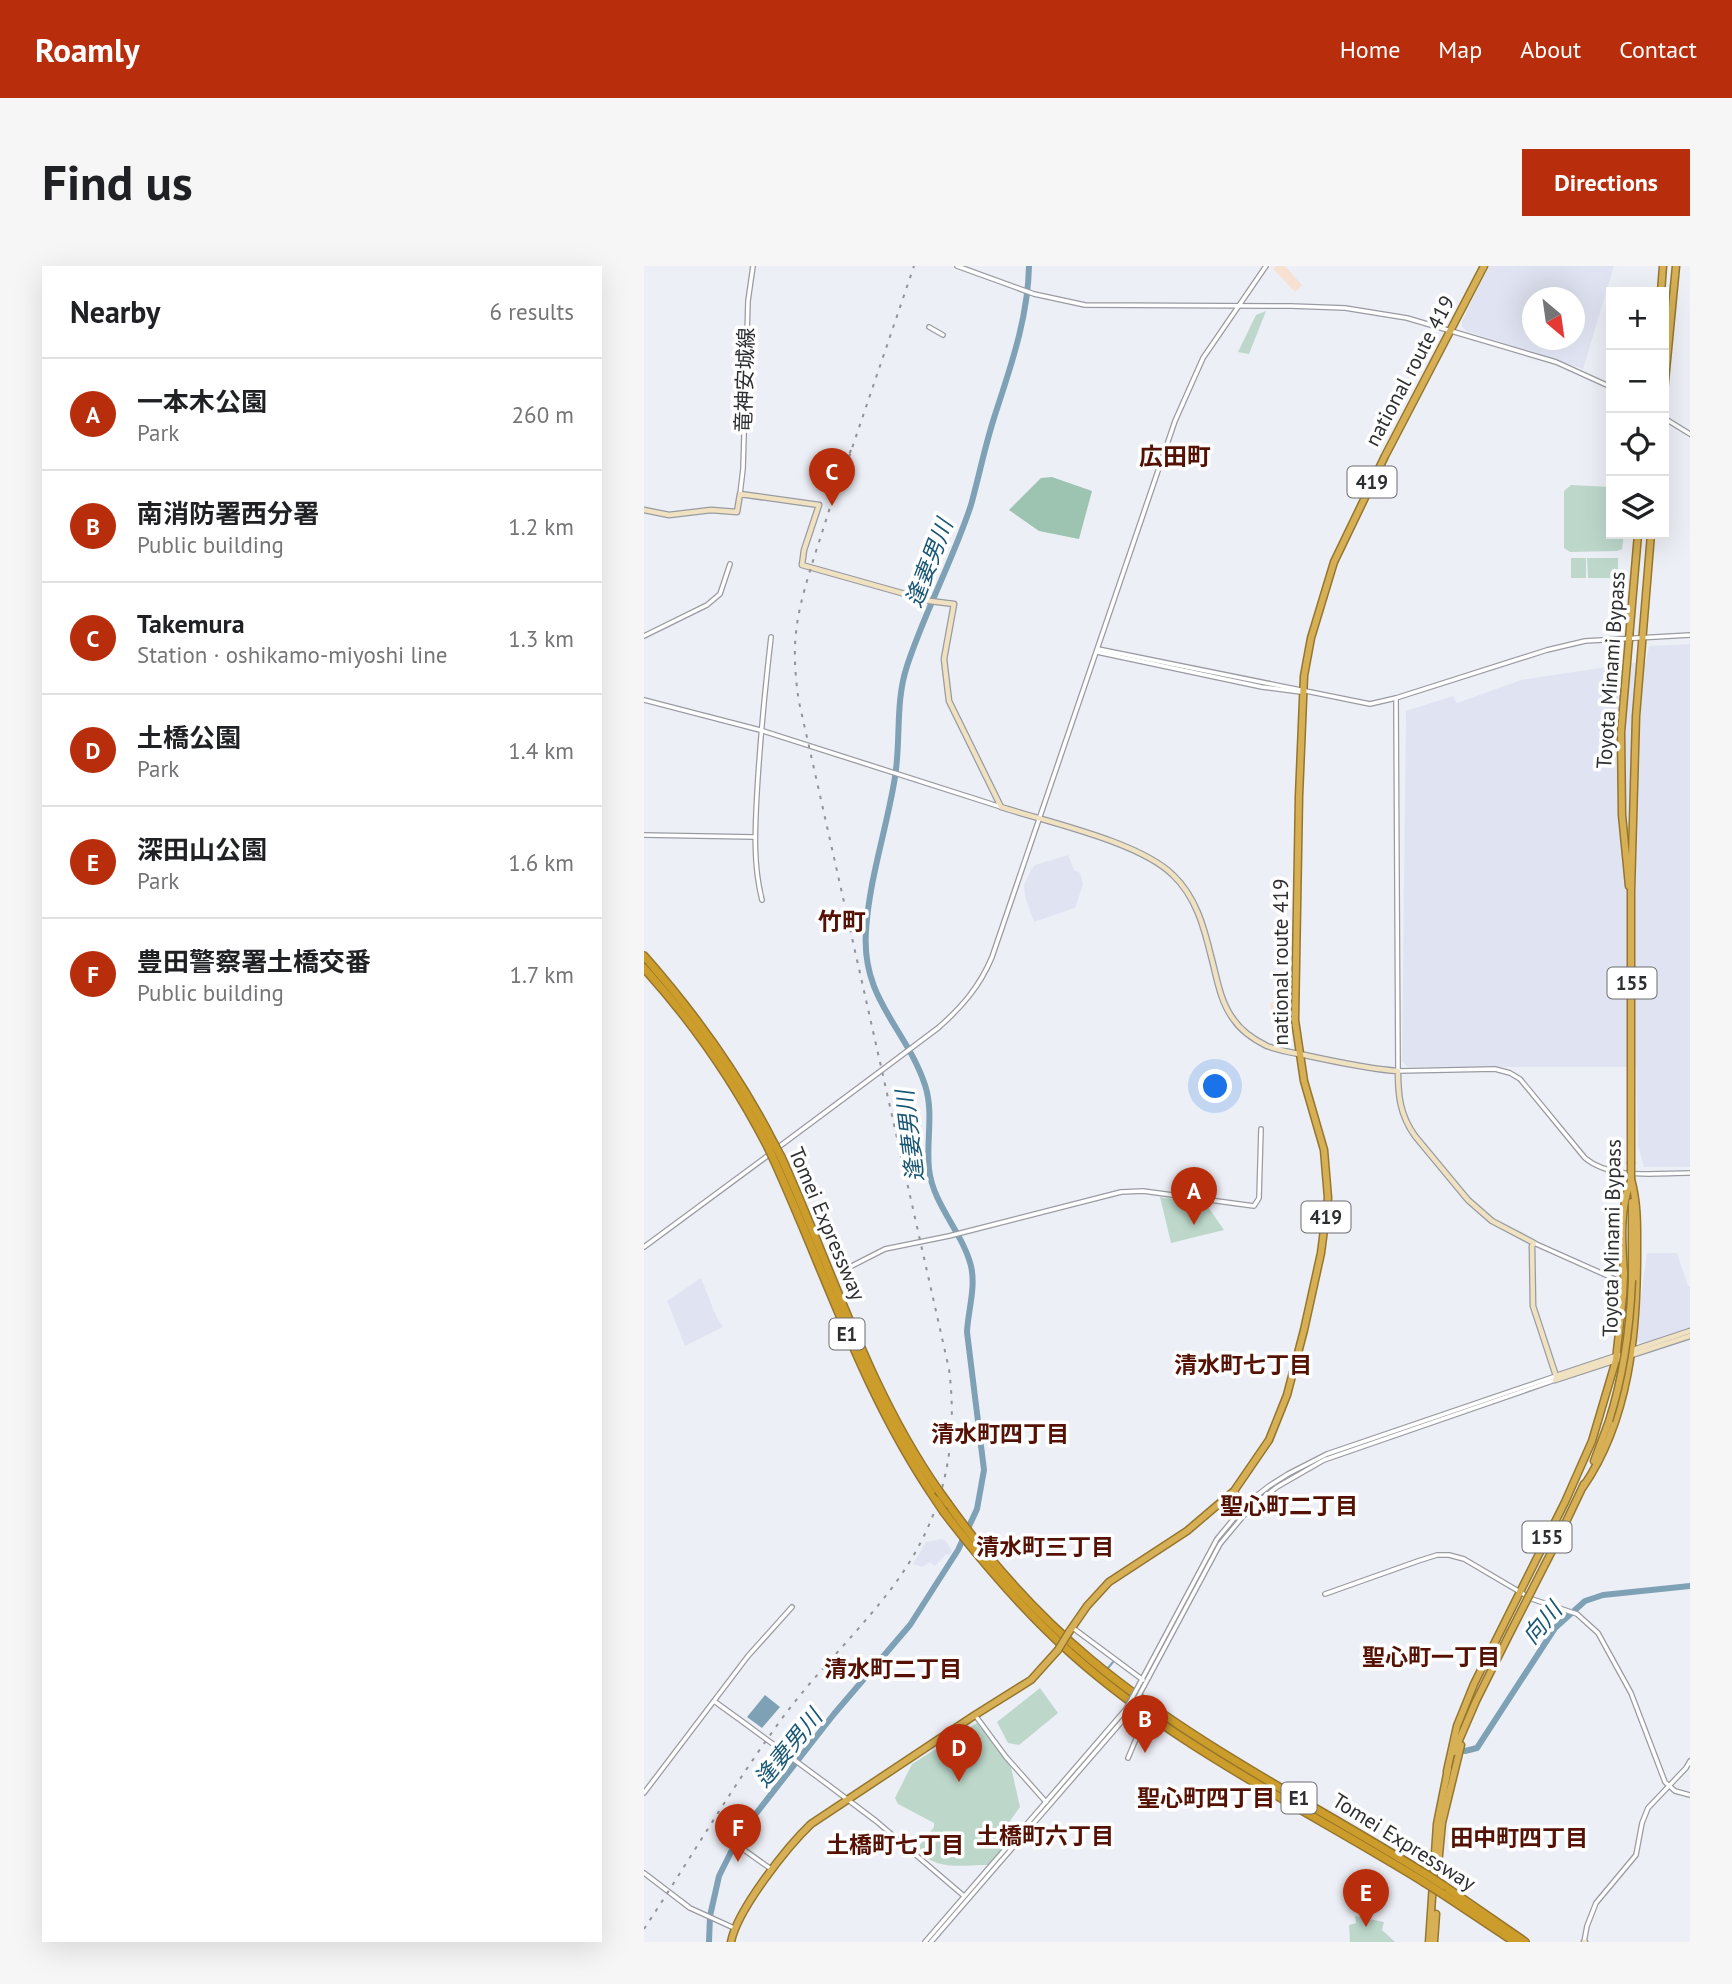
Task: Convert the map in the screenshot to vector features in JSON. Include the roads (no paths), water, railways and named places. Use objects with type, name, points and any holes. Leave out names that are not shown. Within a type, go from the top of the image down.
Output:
[{"type":"highway","name":"national route 419","points":[[772,1870],[798,1836],[811,1824],[975,1714],[1031,1680],[1058,1650],[1087,1606],[1109,1582],[1187,1531],[1234,1491],[1269,1440],[1284,1404],[1304,1330],[1328,1198],[1324,1150],[1299,1054],[1295,1010],[1303,691],[1311,639],[1334,562],[1484,266]]},
{"type":"highway","points":[[1661,287],[1663,266]]},
{"type":"highway","points":[[1662,278],[1668,266]]},
{"type":"highway","points":[[1668,350],[1676,266]]},
{"type":"highway","name":"Toyota Minami Bypass","points":[[1631,891],[1622,815],[1622,716],[1638,539]]},
{"type":"highway","name":"Toyota Minami Bypass","points":[[1432,1941],[1435,1845],[1447,1771],[1486,1681],[1583,1488],[1609,1421],[1625,1365],[1632,1280],[1631,891],[1634,861],[1636,716],[1651,539]]},
{"type":"highway","name":"Tomei Expressway","points":[[644,956],[689,1009],[715,1045],[771,1146],[876,1382],[911,1449],[959,1526],[1034,1618],[1112,1687],[1167,1726],[1229,1766],[1426,1879],[1525,1942]]},
{"type":"highway","name":"Tomei Expressway","points":[[644,968],[709,1049],[771,1146]]},
{"type":"highway","name":"Tomei Expressway","points":[[778,1159],[864,1376],[905,1452],[936,1500],[946,1508]]},
{"type":"highway","name":"155","points":[[1447,1771],[1462,1711],[1565,1502],[1592,1440],[1616,1358],[1623,1295],[1623,1221],[1626,1194],[1631,1179]]},
{"type":"highway","name":"155","points":[[1583,1488],[1613,1427],[1631,1354],[1638,1283],[1636,1195],[1631,1179]]},
{"type":"highway","name":"Toyota Minami Bypass","points":[[1432,1941],[1447,1797],[1465,1733],[1486,1681]]},
{"type":"highway","name":"419","points":[[730,1942],[744,1909],[772,1870]]},
{"type":"highway","name":"Tomei Expressway","points":[[1443,1890],[1515,1942]]},
{"type":"main road","points":[[644,510],[669,515],[711,510],[737,512],[740,494],[818,505],[802,565],[937,602],[954,604],[944,659],[946,688],[951,708],[1001,807],[1134,850],[1164,866],[1179,881],[1193,902],[1204,926],[1222,999],[1234,1021],[1247,1034],[1265,1045],[1299,1054],[1358,1066],[1398,1070],[1400,1106],[1404,1119],[1415,1136],[1468,1200],[1492,1220],[1534,1243],[1533,1306],[1556,1378],[1690,1334]]},
{"type":"street","name":"竜神安城線","points":[[740,494],[748,301],[753,266]]},
{"type":"street","points":[[957,266],[1034,294],[1070,303],[1106,306],[1238,305],[1345,308],[1407,318],[1556,362],[1606,385]]},
{"type":"street","points":[[644,1247],[938,1028],[963,1004],[986,971],[1191,382],[1209,347],[1266,266]]},
{"type":"street","points":[[929,327],[943,335]]},
{"type":"street","points":[[1669,421],[1690,433]]},
{"type":"street","points":[[644,636],[707,605],[720,594],[730,564]]},
{"type":"street","points":[[1097,650],[1362,704],[1377,704],[1547,650],[1585,641],[1690,635]]},
{"type":"street","points":[[762,900],[756,875],[755,837],[760,730],[771,637]]},
{"type":"street","points":[[1396,698],[1398,1070],[1485,1069],[1510,1073],[1521,1079],[1585,1158],[1599,1168],[1612,1172],[1690,1173]]},
{"type":"street","points":[[644,700],[760,730],[1001,807]]},
{"type":"street","points":[[644,835],[755,837]]},
{"type":"street","points":[[840,1272],[885,1249],[1134,1191],[1254,1206],[1259,1200],[1261,1129]]},
{"type":"street","points":[[1534,1243],[1626,1285],[1629,1291],[1627,1312]]},
{"type":"street","points":[[925,1942],[1127,1717],[1142,1683],[1208,1564],[1248,1506],[1288,1474],[1327,1454],[1556,1378]]},
{"type":"street","points":[[1234,1491],[1248,1506]]},
{"type":"street","points":[[1325,1594],[1418,1561],[1445,1555],[1464,1559],[1520,1592],[1571,1611],[1586,1620],[1598,1633],[1631,1693],[1669,1788],[1690,1795]]},
{"type":"street","points":[[644,1793],[747,1656],[792,1607]]},
{"type":"street","points":[[1071,1630],[1142,1683]]},
{"type":"street","points":[[715,1701],[848,1800],[966,1898]]},
{"type":"street","points":[[931,1942],[1047,1802],[1129,1711]]},
{"type":"street","points":[[975,1714],[1013,1766],[1047,1802]]},
{"type":"street","points":[[1127,1717],[1141,1727],[1128,1758]]},
{"type":"street","points":[[1584,1942],[1596,1903],[1639,1849],[1645,1815],[1690,1761]]},
{"type":"street","points":[[733,1842],[772,1870]]},
{"type":"street","points":[[644,1873],[704,1916],[734,1928]]},
{"type":"water","points":[[765,1695],[780,1707],[762,1728],[747,1717]]},
{"type":"waterway","name":"逢妻男川","points":[[709,1942],[710,1916],[719,1876],[740,1834],[834,1714],[910,1625],[958,1550],[977,1509],[984,1470],[967,1332],[972,1291],[971,1266],[932,1182],[928,1158],[928,1095],[917,1065],[877,995],[866,955],[866,931],[871,892],[895,777],[903,680],[971,505],[1017,343],[1029,266]]},
{"type":"waterway","name":"向川","points":[[1465,1751],[1477,1748],[1555,1628],[1585,1601],[1603,1595],[1690,1586]]},
{"type":"waterway","points":[[1108,1668],[1113,1662]]},
{"type":"railway","points":[[849,457],[914,266]]},
{"type":"railway","points":[[644,1929],[778,1724],[903,1572],[932,1519],[948,1462],[952,1401],[949,1369],[796,679],[795,641],[800,606],[851,450]]},
{"type":"place","name":"Takemura","points":[[832,506]]},
{"type":"place","name":"一本木公園","points":[[1194,1225]]},
{"type":"place","name":"南消防署西分署","points":[[1145,1753]]},
{"type":"place","name":"土橋公園","points":[[959,1782]]},
{"type":"place","name":"豊田警察署土橋交番","points":[[738,1862]]},
{"type":"place","name":"深田山公園","points":[[1366,1927]]},
{"type":"district","name":"広田町","points":[[1175,457]]},
{"type":"district","name":"竹町","points":[[842,922]]},
{"type":"district","name":"清水町七丁目","points":[[1243,1365]]},
{"type":"district","name":"清水町四丁目","points":[[1000,1434]]},
{"type":"district","name":"聖心町二丁目","points":[[1289,1506]]},
{"type":"district","name":"清水町三丁目","points":[[1045,1547]]},
{"type":"district","name":"聖心町一丁目","points":[[1431,1657]]},
{"type":"district","name":"清水町二丁目","points":[[893,1669]]},
{"type":"district","name":"聖心町四丁目","points":[[1206,1798]]},
{"type":"district","name":"土橋町六丁目","points":[[1045,1836]]},
{"type":"district","name":"田中町四丁目","points":[[1519,1838]]},
{"type":"district","name":"土橋町七丁目","points":[[895,1845]]}]
